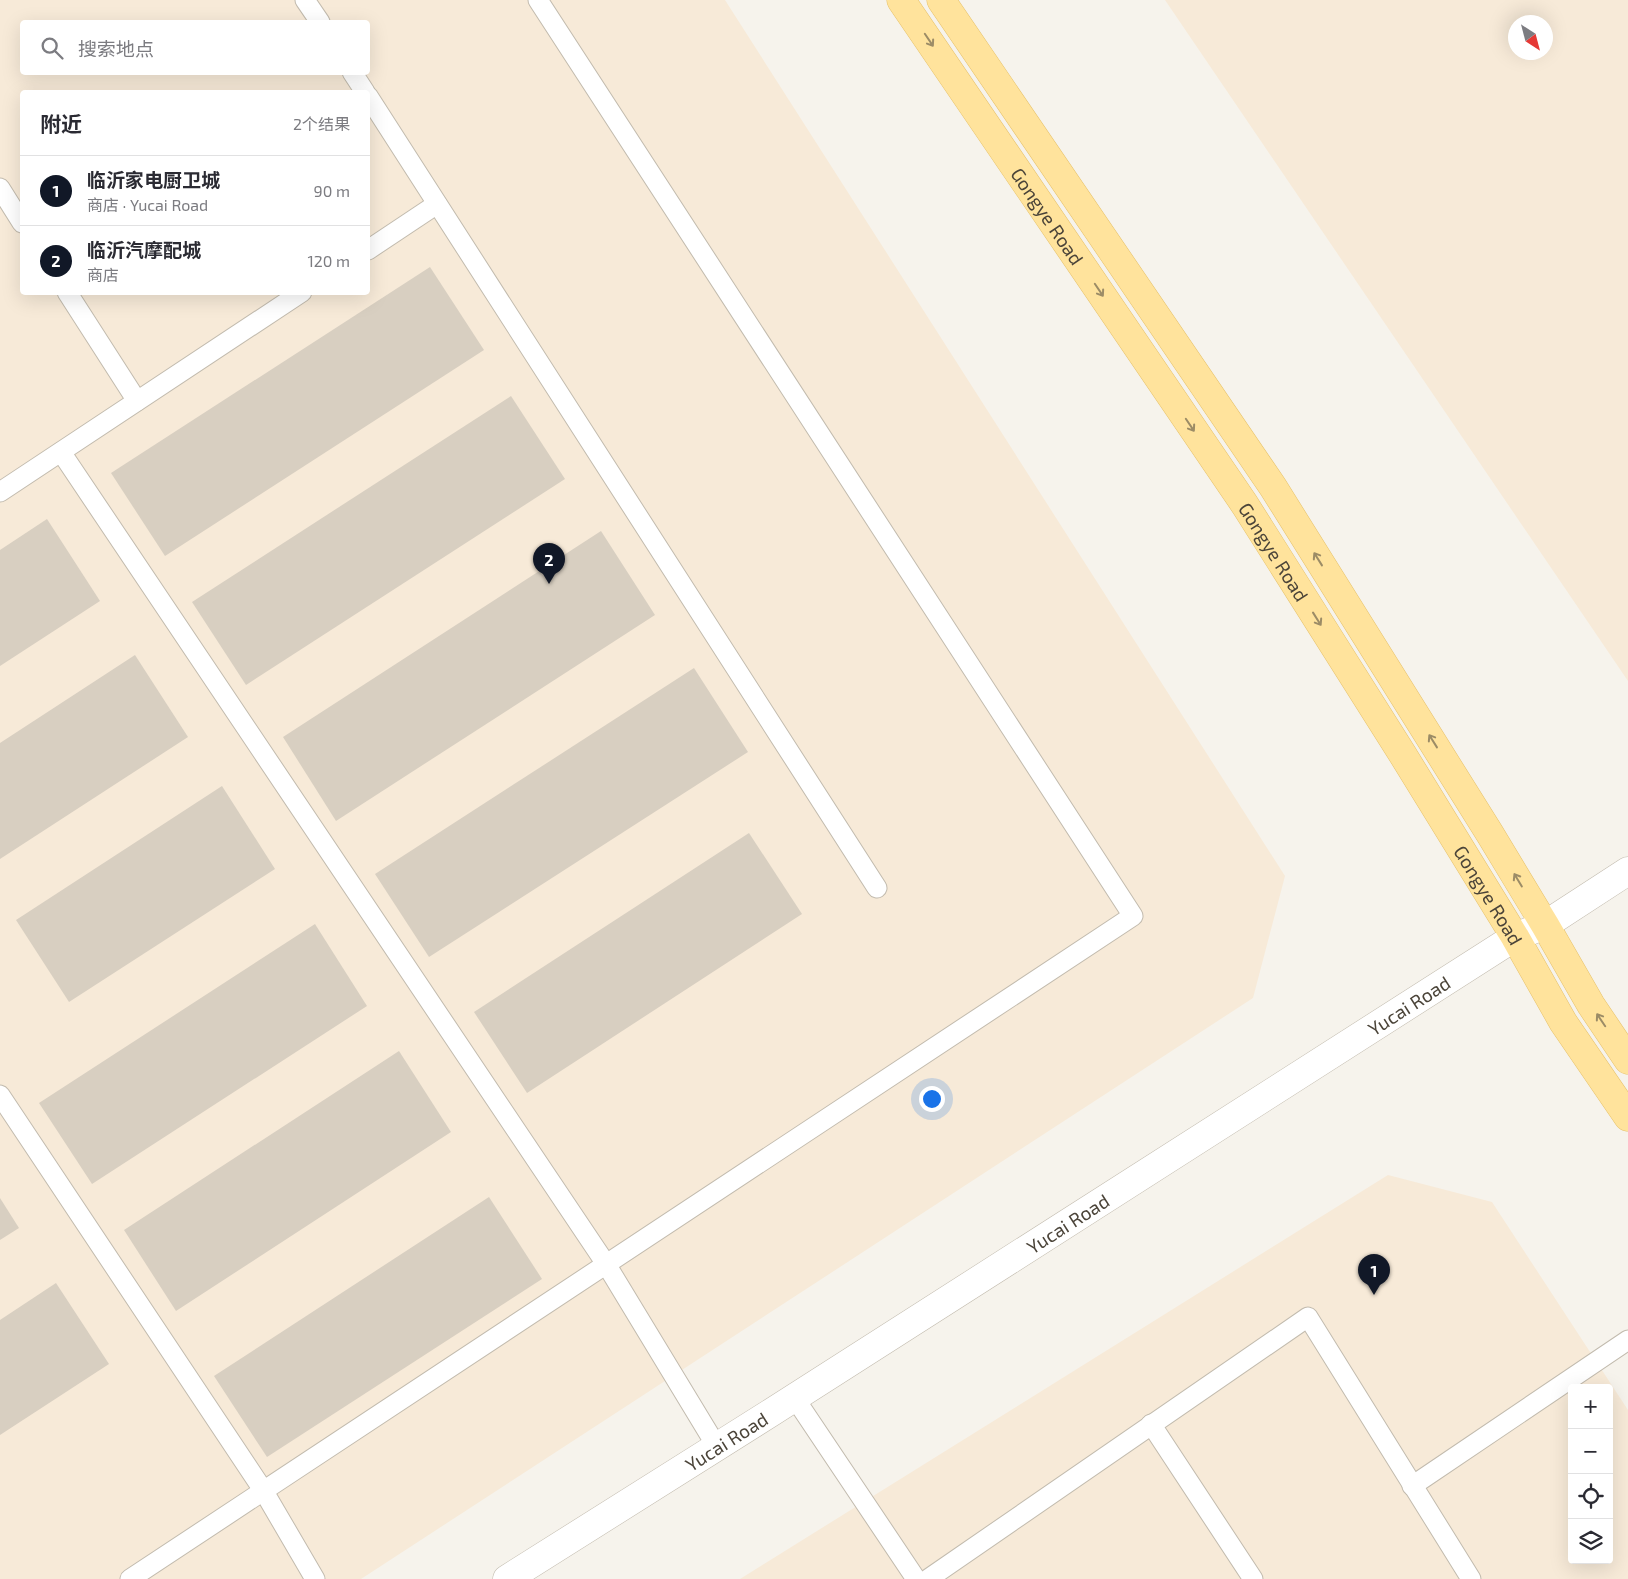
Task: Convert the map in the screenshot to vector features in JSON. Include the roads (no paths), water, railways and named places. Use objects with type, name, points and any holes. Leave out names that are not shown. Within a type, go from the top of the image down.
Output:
[{"type":"main road","name":"Gongye Road","points":[[901,0],[1245,505],[1515,937],[1563,1022],[1628,1118]]},
{"type":"main road","name":"Gongye Road","points":[[941,0],[1273,487],[1416,714],[1545,925],[1591,1006],[1628,1060]]},
{"type":"street","name":"Yucai Road","points":[[507,1579],[794,1398],[1515,937],[1545,925],[1628,871]]},
{"type":"lane","points":[[305,0],[319,20]]},
{"type":"lane","points":[[130,1579],[1133,916],[538,0]]},
{"type":"lane","points":[[354,75],[364,90]]},
{"type":"lane","points":[[370,99],[877,888]]},
{"type":"lane","points":[[0,188],[20,220]]},
{"type":"lane","points":[[370,249],[437,204]]},
{"type":"lane","points":[[69,295],[137,401]]},
{"type":"lane","points":[[0,492],[297,295]]},
{"type":"lane","points":[[61,452],[606,1264],[717,1447]]},
{"type":"lane","points":[[0,1095],[264,1490],[315,1579]]},
{"type":"lane","points":[[928,1579],[1308,1317],[1470,1579]]},
{"type":"lane","points":[[1412,1486],[1628,1340]]},
{"type":"lane","points":[[794,1398],[916,1579]]},
{"type":"lane","points":[[1151,1424],[1253,1579]]},
{"type":"place","name":"临沂汽摩配城","points":[[549,584]]},
{"type":"place","name":"临沂家电厨卫城","points":[[1374,1295]]}]
